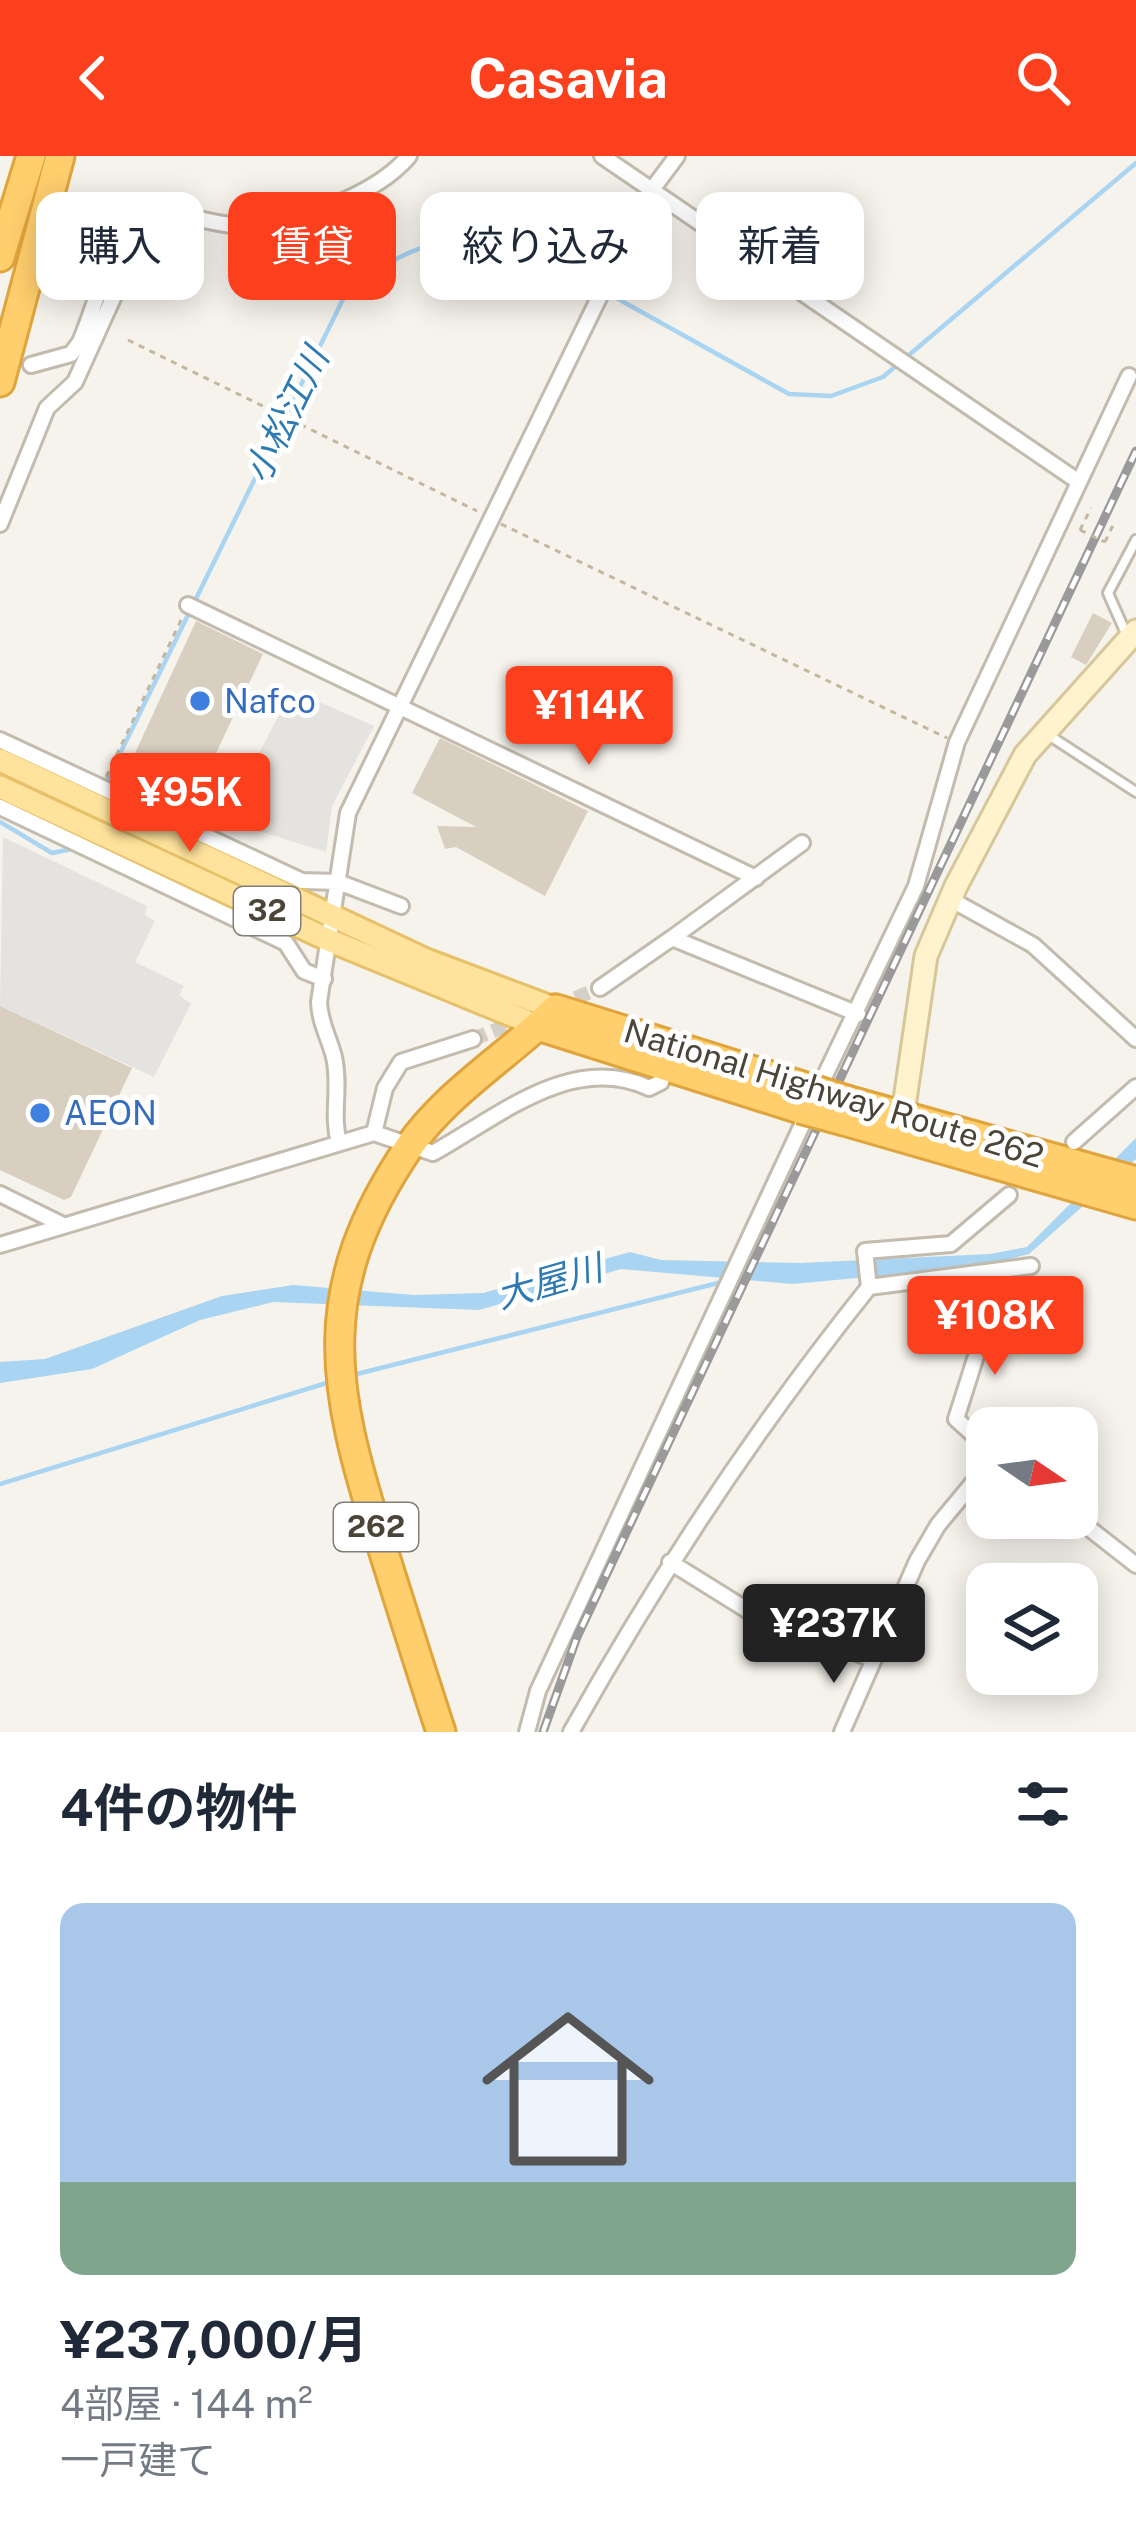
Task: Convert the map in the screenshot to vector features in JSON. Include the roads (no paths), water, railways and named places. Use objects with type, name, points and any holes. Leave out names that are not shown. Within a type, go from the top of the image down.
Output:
[{"type":"highway","points":[[0,257],[31,156]]},
{"type":"highway","points":[[0,382],[60,156]]},
{"type":"highway","name":"National Highway Route 262","points":[[547,1018],[666,1066],[805,1098]]},
{"type":"highway","name":"National Highway Route 262","points":[[547,1018],[901,1128],[1130,1191]]},
{"type":"highway","name":"262","points":[[441,1732],[350,1448],[340,1401],[340,1316],[347,1279],[380,1198],[410,1144],[547,1018]]},
{"type":"main road","name":"32","points":[[0,760],[332,930]]},
{"type":"main road","name":"32","points":[[0,787],[547,1018]]},
{"type":"street","points":[[204,222],[277,221],[390,175],[409,156]]},
{"type":"street","points":[[602,156],[1076,480]]},
{"type":"street","points":[[339,1143],[332,1119],[334,1055],[321,1027],[348,813],[651,190],[677,156]]},
{"type":"street","points":[[31,365],[71,355],[96,300]]},
{"type":"street","points":[[0,524],[46,408],[75,382],[112,300]]},
{"type":"street","points":[[526,1732],[538,1691],[916,886],[957,742],[1076,480],[1129,376]]},
{"type":"street","points":[[188,605],[756,878]]},
{"type":"street","points":[[901,1128],[926,956],[950,898],[999,797],[1044,733],[1132,635]]},
{"type":"street","points":[[0,740],[302,881],[338,882],[401,906]]},
{"type":"street","points":[[0,807],[286,944],[304,971],[324,979]]},
{"type":"street","points":[[600,988],[802,843]]},
{"type":"street","points":[[950,898],[1033,945],[1136,1039]]},
{"type":"street","points":[[668,941],[673,938],[858,1014]]},
{"type":"street","points":[[374,1133],[385,1088],[401,1062],[473,1039]]},
{"type":"street","points":[[0,1245],[374,1133],[433,1153],[512,1103],[605,1075],[656,1087],[666,1066]]},
{"type":"street","points":[[1075,1142],[1136,1088]]},
{"type":"street","points":[[0,1194],[62,1225]]},
{"type":"street","points":[[571,1732],[670,1562],[764,1419],[869,1285],[865,1251],[951,1244],[1009,1196]]},
{"type":"street","points":[[869,1285],[1030,1266]]},
{"type":"street","points":[[966,1428],[956,1419],[991,1312]]},
{"type":"street","points":[[842,1732],[938,1525],[966,1491]]},
{"type":"street","points":[[1098,1535],[1136,1565]]},
{"type":"street","points":[[670,1562],[747,1610],[872,1659]]},
{"type":"lane","points":[[1132,635],[1108,593],[1136,540]]},
{"type":"lane","points":[[1044,733],[1136,792]]},
{"type":"water","name":"大屋川","points":[[1136,1138],[1136,1159],[1029,1254],[977,1267],[792,1284],[621,1269],[479,1310],[273,1302],[200,1320],[92,1369],[0,1383],[0,1362],[45,1359],[222,1296],[293,1285],[414,1295],[483,1293],[630,1252],[661,1260],[800,1263],[990,1254],[1027,1247]]},
{"type":"waterway","name":"小松江川","points":[[620,300],[789,394],[831,396],[883,377],[1136,163]]},
{"type":"waterway","name":"小松江川","points":[[106,782],[349,287],[420,249]]},
{"type":"waterway","name":"小松江川","points":[[0,822],[52,853],[72,849]]},
{"type":"waterway","points":[[349,1376],[722,1282]]},
{"type":"waterway","points":[[0,1484],[333,1381]]},
{"type":"tunnel","points":[[556,1006],[600,988]]},
{"type":"tunnel","points":[[473,1039],[524,1019]]},
{"type":"railway","points":[[543,1732],[577,1637],[1136,451]]},
{"type":"place","name":"Nafco","points":[[200,701]]},
{"type":"place","name":"AEON","points":[[40,1113]]}]
